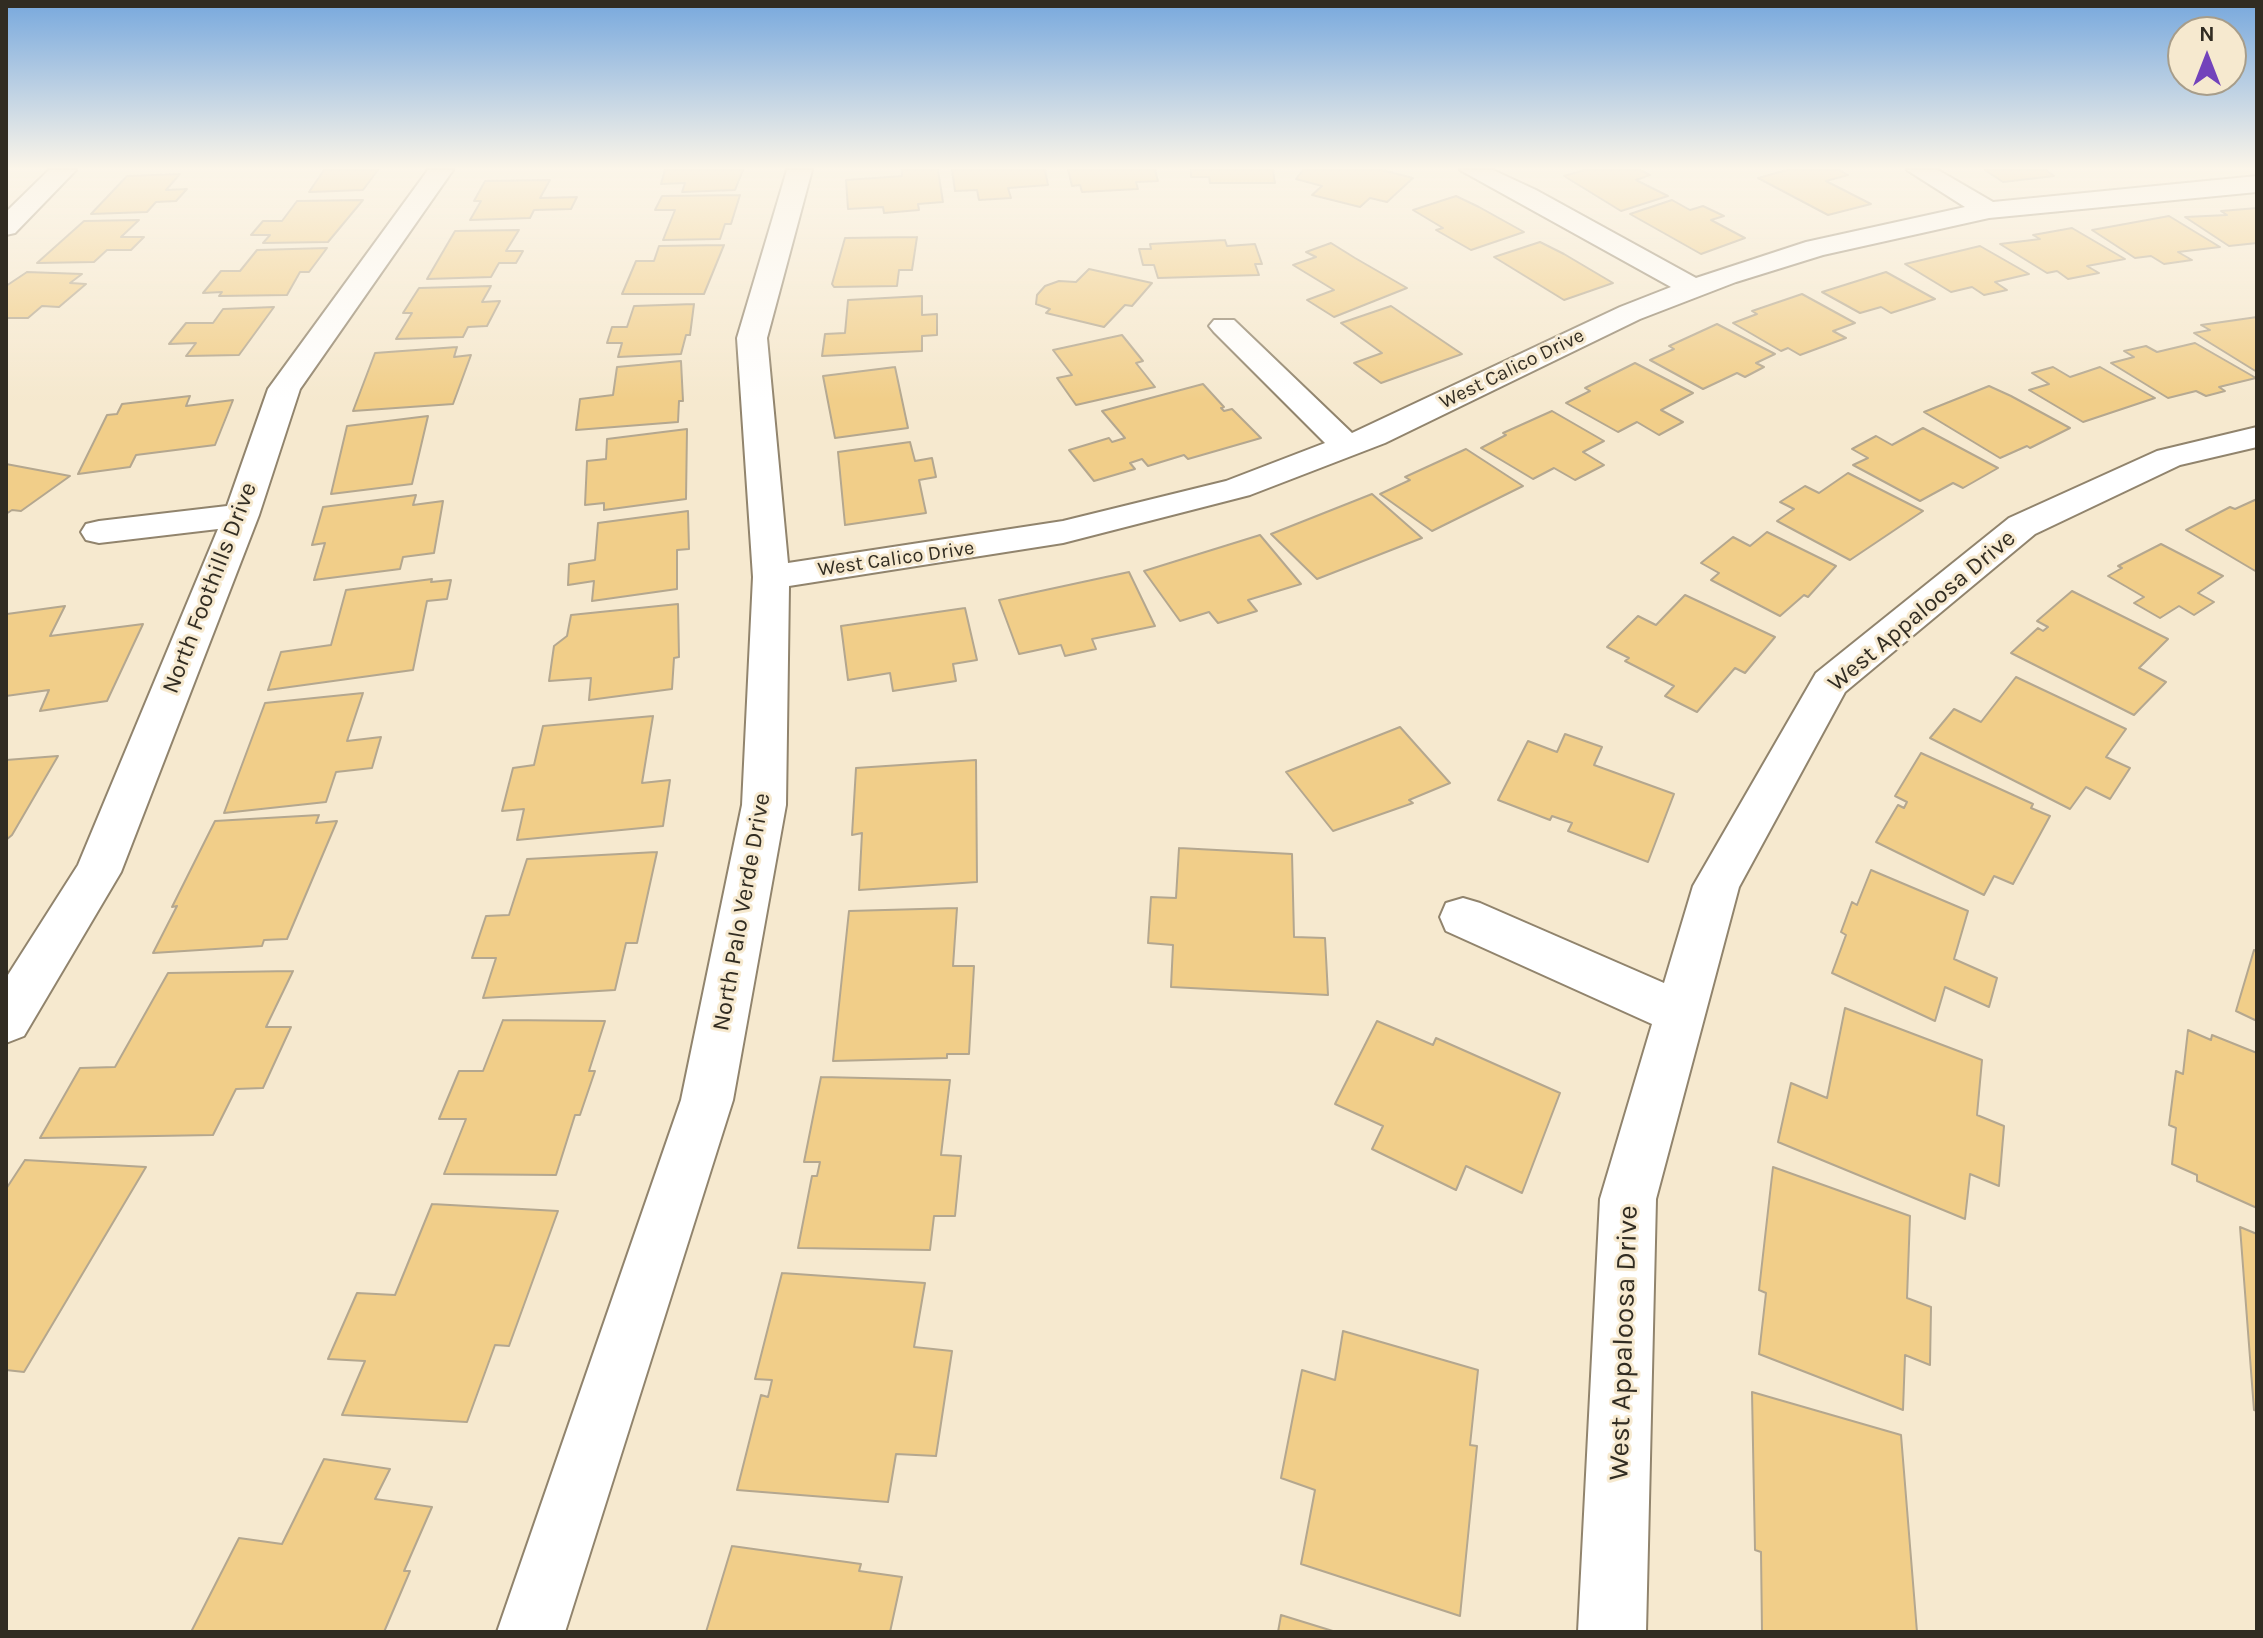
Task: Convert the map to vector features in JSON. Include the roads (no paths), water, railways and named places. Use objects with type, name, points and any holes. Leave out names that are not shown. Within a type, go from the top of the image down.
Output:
[{"type":"street","name":"North Foothills Drive","points":[[6,1021],[98,872],[241,515],[284,389],[386,246]]},
{"type":"street","name":"North Palo Verde Drive","points":[[531,1632],[707,1100],[764,805],[771,577],[752,338],[778,246]]},
{"type":"street","points":[[1619,246],[1694,288]]},
{"type":"street","name":"West Calico Drive","points":[[771,577],[975,548],[1094,526],[1238,488],[1348,447],[1596,328],[1694,288],[1823,246]]},
{"type":"street","points":[[1224,326],[1348,447]]},
{"type":"street","name":"West Appaloosa Drive","points":[[1612,1632],[1628,1199],[1716,886],[1830,683],[2022,526],[2169,458],[2257,437]]},
{"type":"street","points":[[99,532],[241,515]]},
{"type":"street","points":[[1463,917],[1680,1013]]}]
